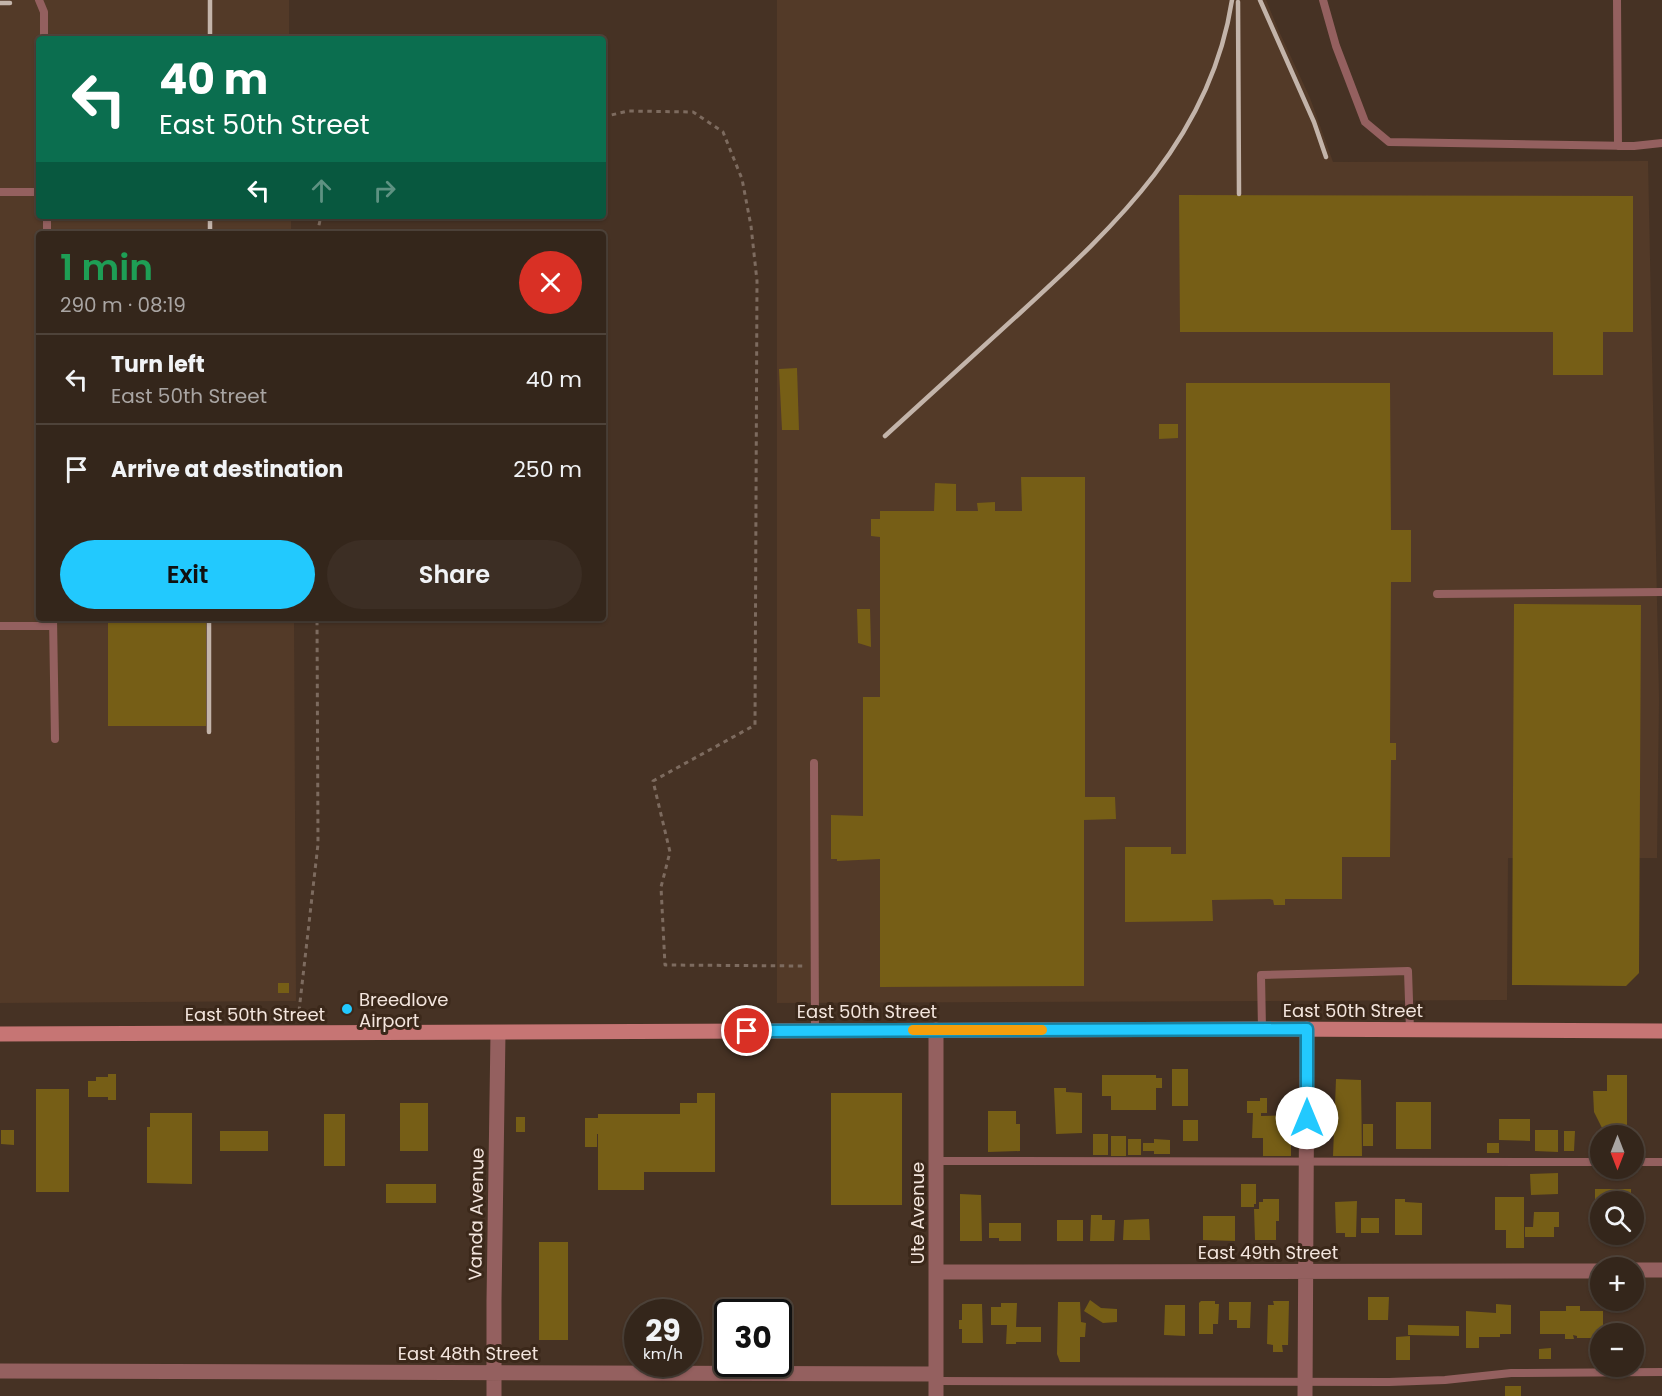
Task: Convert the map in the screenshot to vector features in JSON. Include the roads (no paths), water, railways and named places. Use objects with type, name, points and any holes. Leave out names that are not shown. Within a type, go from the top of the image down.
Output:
[{"type":"main road","name":"East 50th Street","points":[[0,1034],[1262,1029],[1662,1031]]},
{"type":"street","points":[[1305,1389],[1307,1029]]},
{"type":"street","name":"Ute Avenue","points":[[936,1030],[936,1384]]},
{"type":"street","name":"Vanda Avenue","points":[[494,1396],[498,1033]]},
{"type":"street","name":"East 49th Street","points":[[936,1272],[1590,1270]]},
{"type":"street","points":[[1644,1270],[1662,1270]]},
{"type":"street","name":"East 48th Street","points":[[0,1371],[494,1373],[936,1384]]},
{"type":"lane","points":[[39,0],[44,12],[44,36]]},
{"type":"lane","points":[[1323,0],[1336,46],[1365,122],[1389,142],[1618,146],[1662,143]]},
{"type":"lane","points":[[1617,0],[1618,146]]},
{"type":"lane","points":[[0,192],[36,192]]},
{"type":"lane","points":[[1437,594],[1662,592]]},
{"type":"lane","points":[[0,626],[53,622],[55,739]]},
{"type":"lane","points":[[814,763],[814,1031]]},
{"type":"lane","points":[[1262,1029],[1261,975],[1408,971],[1410,1030]]},
{"type":"lane","points":[[937,1161],[1590,1162]]},
{"type":"lane","points":[[1644,1162],[1662,1162]]},
{"type":"lane","points":[[936,1384],[1305,1389],[1445,1380],[1511,1372],[1662,1371]]},
{"type":"railway","points":[[210,0],[210,36]]},
{"type":"railway","points":[[885,436],[1091,246],[1154,174],[1181,136],[1204,94],[1221,49],[1232,0]]},
{"type":"railway","points":[[1260,0],[1314,122],[1326,157]]},
{"type":"railway","points":[[1238,2],[1239,194]]},
{"type":"railway","points":[[0,3],[10,3]]},
{"type":"railway","points":[[210,219],[210,231]]},
{"type":"railway","points":[[209,621],[209,732]]},
{"type":"place","name":"Breedlove Airport","points":[[347,1009]]}]
